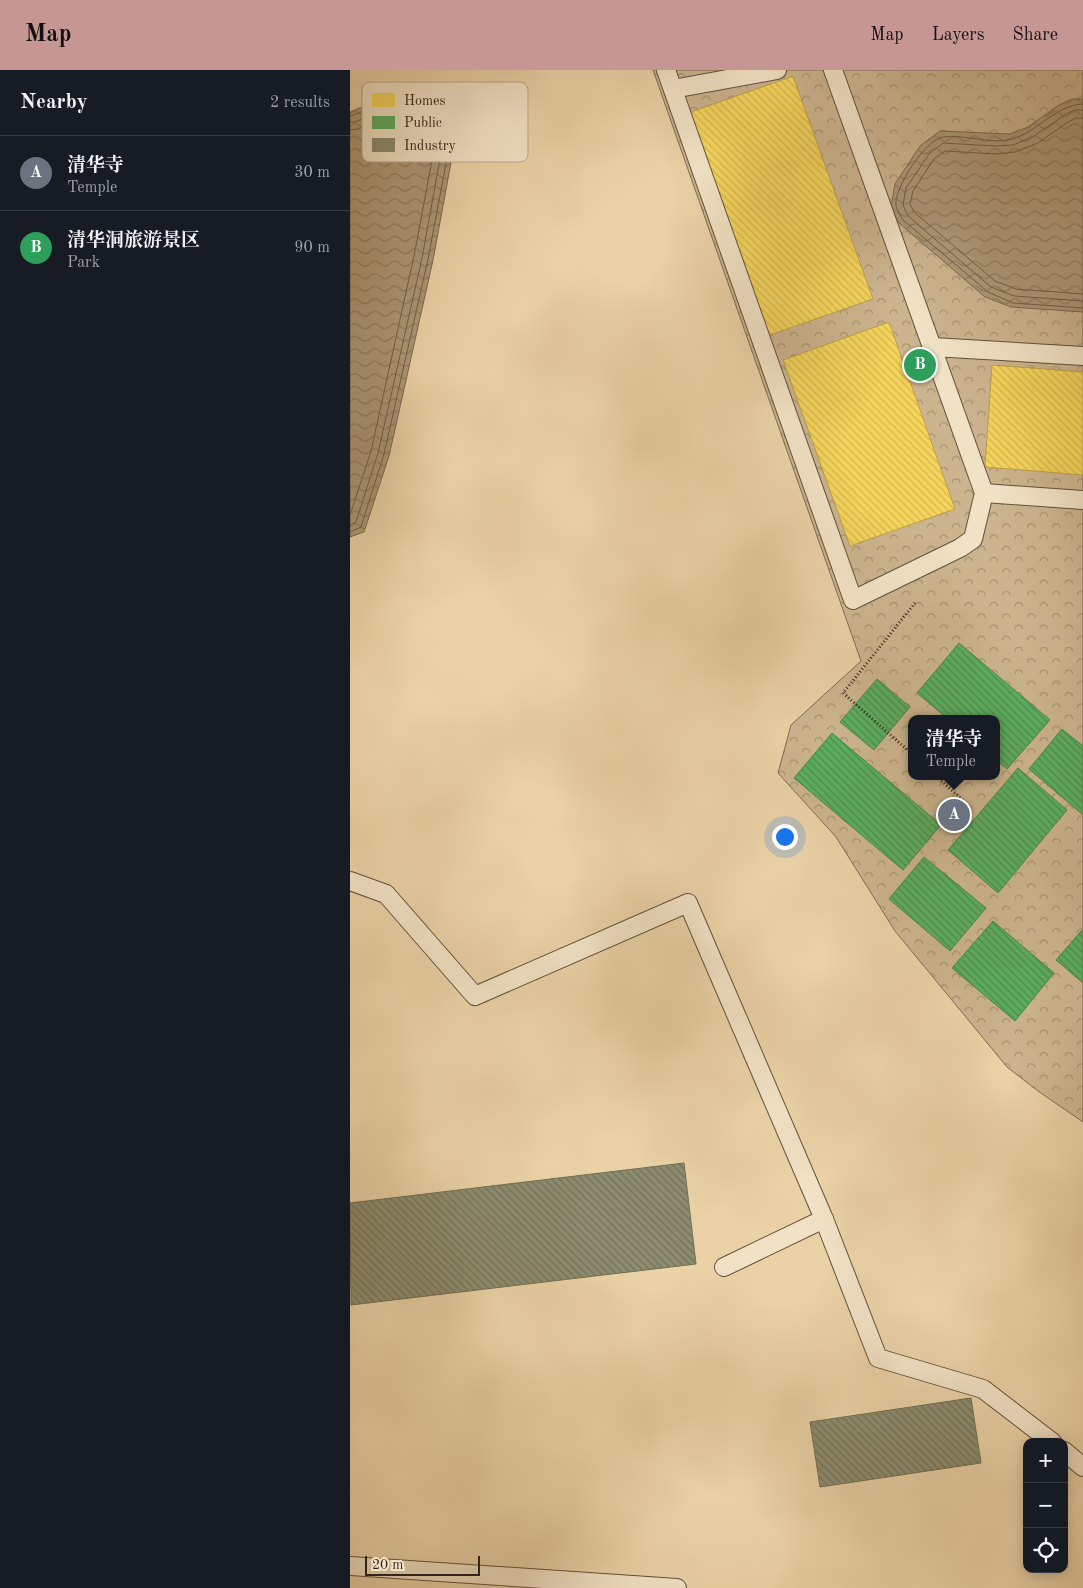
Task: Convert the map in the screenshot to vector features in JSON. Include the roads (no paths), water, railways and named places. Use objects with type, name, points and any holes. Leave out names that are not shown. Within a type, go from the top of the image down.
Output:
[{"type":"lane","points":[[666,70],[853,600],[960,548],[973,539],[984,493],[833,70]]},
{"type":"lane","points":[[672,89],[778,70]]},
{"type":"lane","points":[[933,347],[1083,356]]},
{"type":"lane","points":[[984,493],[1083,500]]},
{"type":"lane","points":[[350,881],[386,894],[475,996],[688,903],[824,1219],[878,1358],[982,1389],[1047,1438]]},
{"type":"lane","points":[[724,1268],[824,1219]]},
{"type":"lane","points":[[1068,1454],[1083,1467]]},
{"type":"lane","points":[[350,1566],[677,1588]]},
{"type":"water","points":[[1072,99],[1083,99],[1083,312],[1011,307],[985,297],[899,223],[891,207],[895,184],[920,146],[940,131],[1010,134],[1028,127],[1059,105]]},
{"type":"water","points":[[362,107],[362,162],[451,162],[433,260],[389,456],[364,532],[350,537],[350,112]]},
{"type":"place","name":"清华洞旅游景区","points":[[920,365]]},
{"type":"place","name":"清华寺","points":[[954,815]]}]
